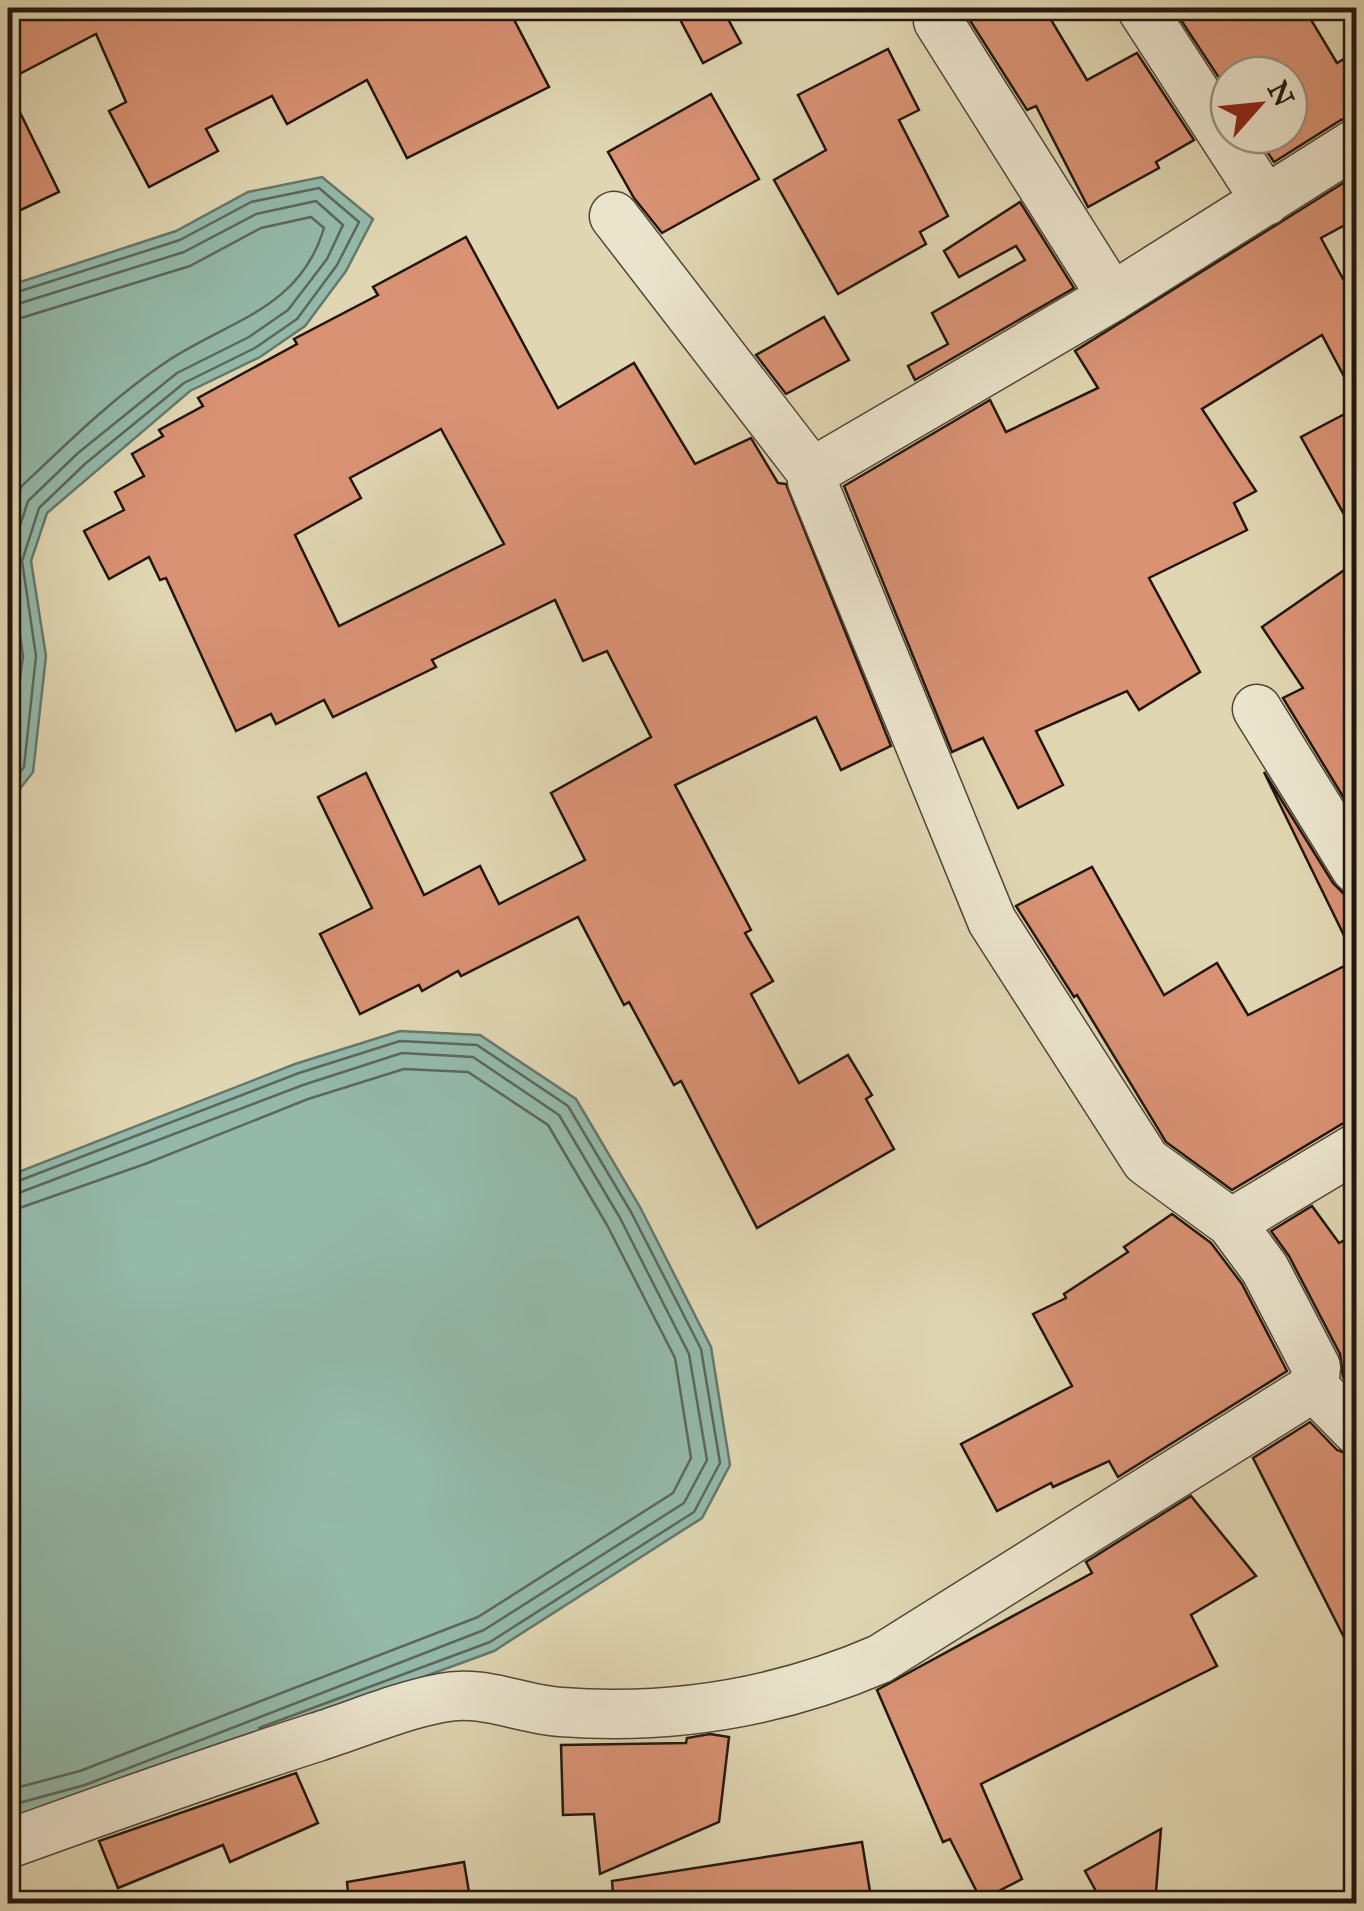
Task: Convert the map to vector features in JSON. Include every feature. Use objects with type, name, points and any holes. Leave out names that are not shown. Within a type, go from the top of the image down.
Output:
[{"type":"street","points":[[1140,8],[1266,202]]},
{"type":"street","points":[[938,20],[1112,297]]},
{"type":"street","points":[[813,474],[1112,297],[1356,143]]},
{"type":"street","points":[[614,216],[813,474],[814,490],[992,921],[1146,1161],[1231,1224],[1265,1269],[1316,1367],[1314,1386],[1356,1430]]},
{"type":"street","points":[[1258,709],[1356,869]]},
{"type":"street","points":[[1231,1224],[1356,1148]]},
{"type":"street","points":[[8,1844],[237,1763],[443,1697],[483,1695],[545,1711],[616,1716],[763,1699],[826,1682],[880,1659],[1314,1386]]},
{"type":"water","points":[[322,177],[373,219],[346,271],[305,326],[260,357],[190,391],[47,513],[31,561],[46,656],[33,772],[8,804],[8,286],[176,231],[248,192]]},
{"type":"water","points":[[400,1031],[480,1035],[576,1099],[640,1207],[711,1347],[730,1465],[702,1518],[494,1651],[8,1829],[8,1176],[295,1064]]},
{"type":"building","points":[[30,8],[508,8],[549,87],[407,158],[367,80],[287,124],[272,96],[206,129],[218,151],[149,187],[109,111],[126,102],[96,34],[8,80],[8,21]]},
{"type":"building","points":[[674,8],[722,8],[741,43],[703,63]]},
{"type":"building","points":[[962,8],[1044,8],[1087,80],[1137,53],[1194,140],[1156,162],[1159,168],[1088,207],[1036,106],[1027,110]]},
{"type":"building","points":[[1173,8],[1304,8],[1337,63],[1356,52],[1356,116],[1341,120],[1309,140],[1309,55],[1209,55],[1209,63]]},
{"type":"building","points":[[888,49],[919,110],[899,120],[948,216],[920,232],[926,244],[838,294],[774,180],[826,150],[798,95]]},
{"type":"building","points":[[8,88],[59,192],[8,216]]},
{"type":"building","points":[[711,94],[759,179],[662,233],[634,198],[608,152]]},
{"type":"building","points":[[1356,175],[1356,219],[1321,238],[1356,303],[1356,399],[1322,335],[1202,409],[1256,491],[1234,503],[1247,530],[1149,578],[1200,672],[1139,710],[1127,691],[1036,731],[1063,785],[1018,808],[983,738],[952,752],[844,486],[990,400],[1006,432],[1098,388],[1075,351]]},
{"type":"building","points":[[1020,202],[1074,288],[915,380],[908,366],[948,344],[932,313],[1025,260],[1016,246],[959,277],[944,251]]},
{"type":"building","points":[[466,237],[558,408],[634,363],[695,464],[751,438],[778,483],[786,484],[891,746],[841,770],[816,717],[675,785],[751,930],[745,933],[773,981],[751,994],[799,1083],[848,1055],[872,1095],[866,1099],[894,1149],[757,1228],[681,1081],[674,1085],[629,1002],[624,1005],[578,917],[461,976],[458,971],[422,991],[419,985],[360,1014],[320,934],[372,908],[318,797],[366,773],[424,895],[480,866],[499,904],[585,860],[551,793],[651,737],[607,651],[583,661],[555,600],[432,660],[436,667],[333,717],[324,700],[276,724],[271,714],[236,731],[166,578],[160,580],[149,557],[109,579],[84,531],[124,510],[115,492],[144,476],[132,454],[163,436],[159,430],[203,406],[198,398],[297,344],[294,339],[378,295],[373,287]],"holes":[[[441,429],[504,544],[339,626],[295,535],[361,498],[350,478]]]},
{"type":"building","points":[[824,317],[849,360],[786,394],[756,355]]},
{"type":"building","points":[[1356,408],[1356,536],[1301,437]]},
{"type":"building","points":[[1356,562],[1356,818],[1283,698],[1303,688],[1262,627]]},
{"type":"building","points":[[1264,772],[1333,883],[1344,894],[1356,896],[1356,960]]},
{"type":"building","points":[[1092,867],[1164,995],[1217,963],[1248,1015],[1356,960],[1356,1121],[1342,1124],[1232,1190],[1166,1142],[1077,995],[1074,997],[1016,906]]},
{"type":"building","points":[[1312,1206],[1339,1243],[1356,1234],[1356,1391],[1343,1377],[1340,1354],[1289,1256],[1271,1231]]},
{"type":"building","points":[[1172,1214],[1211,1243],[1242,1284],[1287,1371],[1118,1477],[1109,1461],[1053,1487],[1051,1483],[997,1511],[961,1444],[1072,1386],[1033,1314],[1066,1298],[1064,1294],[1128,1252],[1124,1247]]},
{"type":"building","points":[[1310,1422],[1337,1450],[1356,1457],[1356,1661],[1253,1458]]},
{"type":"building","points":[[1191,1496],[1256,1576],[1191,1615],[1217,1666],[981,1784],[1022,1879],[981,1900],[950,1839],[943,1842],[877,1690],[1092,1573],[1086,1562]]},
{"type":"building","points":[[710,1734],[729,1737],[719,1822],[600,1874],[594,1814],[563,1815],[561,1745],[686,1743],[687,1738]]},
{"type":"building","points":[[296,1773],[318,1823],[230,1862],[223,1845],[118,1888],[99,1841]]},
{"type":"building","points":[[1161,1829],[1155,1904],[1103,1904],[1085,1871]]},
{"type":"building","points":[[862,1842],[872,1904],[614,1904],[612,1881]]},
{"type":"building","points":[[464,1862],[471,1904],[349,1904],[347,1882]]}]
